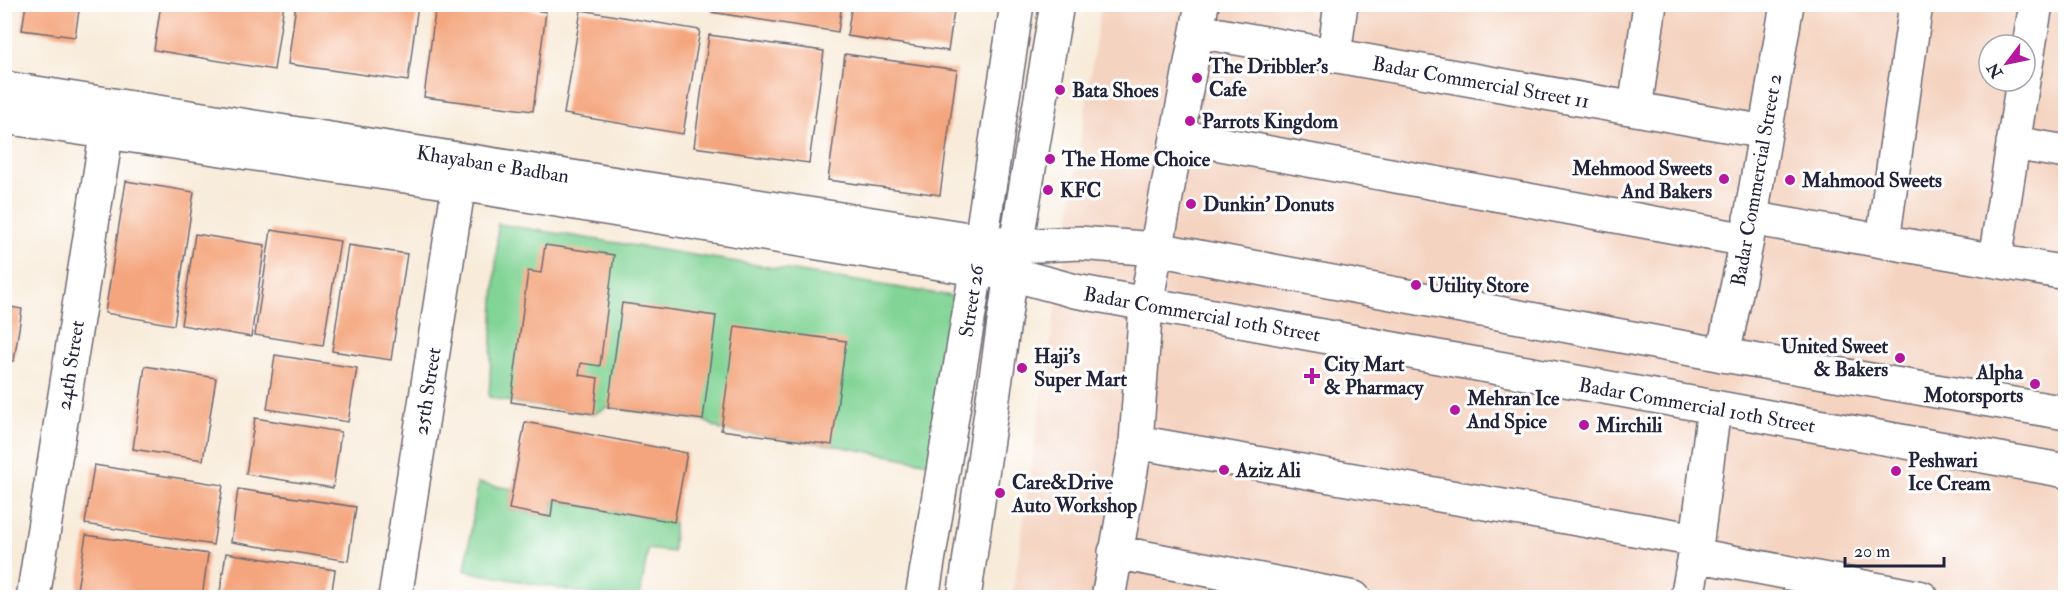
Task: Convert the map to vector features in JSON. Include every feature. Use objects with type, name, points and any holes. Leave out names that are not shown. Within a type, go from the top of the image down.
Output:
[{"type":"street","name":"Street 26","points":[[922,597],[979,255],[1017,4]]},
{"type":"street","name":"Street 26","points":[[964,597],[1014,260],[1057,4]]},
{"type":"street","points":[[1334,55],[1341,4]]},
{"type":"street","points":[[1635,109],[1650,4]]},
{"type":"street","name":"Badar Commercial Street 2","points":[[1723,355],[1749,229],[1787,4]]},
{"type":"street","points":[[1883,241],[1916,4]]},
{"type":"street","points":[[2031,33],[2036,4]]},
{"type":"street","points":[[1108,597],[1136,442],[1146,304],[1200,18]]},
{"type":"street","name":"Badar Commercial Street 11","points":[[1200,18],[1334,55],[1765,132]]},
{"type":"street","name":"Khayaban e Badban","points":[[4,88],[109,118],[1014,260]]},
{"type":"street","points":[[1995,260],[2021,93]]},
{"type":"street","name":"Khayaban e Badban","points":[[4,117],[109,118]]},
{"type":"street","name":"24th Street","points":[[33,597],[109,118]]},
{"type":"street","points":[[1177,136],[1749,229],[1883,241],[2066,273]]},
{"type":"street","points":[[2013,143],[2066,152]]},
{"type":"street","name":"25th Street","points":[[395,597],[461,172]]},
{"type":"street","points":[[1014,260],[1078,243],[1156,249],[1723,355],[2066,413]]},
{"type":"street","name":"Badar Commercial 10th Street","points":[[1014,260],[1075,291],[2066,471]]},
{"type":"street","points":[[1687,597],[1696,547],[1714,408]]},
{"type":"street","points":[[1136,442],[1696,547],[1812,588],[1922,597]]},
{"type":"street","points":[[1115,552],[1354,597]]},
{"type":"shaded area","points":[[1101,5],[2065,5],[2065,597],[1012,598]]},
{"type":"green space","points":[[498,224],[963,298],[940,465],[832,445],[721,430],[703,420],[608,407],[594,414],[489,397]]},
{"type":"green space","points":[[478,483],[513,489],[509,509],[551,517],[553,500],[674,522],[673,552],[648,549],[640,597],[606,597],[465,571]]},
{"type":"building","points":[[4,4],[11,4],[7,31],[4,31]]},
{"type":"building","points":[[26,4],[80,4],[75,37],[22,30]]},
{"type":"building","points":[[161,4],[284,4],[274,70],[154,50]]},
{"type":"building","points":[[296,4],[418,4],[408,81],[288,64]]},
{"type":"building","points":[[436,4],[494,4],[546,12],[533,111],[424,97]]},
{"type":"building","points":[[712,4],[842,4],[838,32],[711,12]]},
{"type":"building","points":[[852,4],[955,4],[948,51],[847,36]]},
{"type":"building","points":[[581,10],[700,30],[683,134],[564,114]]},
{"type":"building","points":[[709,35],[824,51],[809,163],[694,147]]},
{"type":"building","points":[[845,54],[957,70],[940,195],[828,180]]},
{"type":"building","points":[[126,181],[194,192],[174,325],[105,313]]},
{"type":"building","points":[[271,230],[340,241],[323,346],[255,335]]},
{"type":"building","points":[[195,234],[265,245],[251,337],[181,325]]},
{"type":"building","points":[[348,245],[407,254],[391,360],[332,351]]},
{"type":"building","points":[[545,245],[614,255],[600,366],[581,363],[579,375],[598,378],[594,414],[511,402],[528,271],[541,273]]},
{"type":"building","points":[[622,303],[716,316],[703,420],[608,407]]},
{"type":"building","points":[[4,306],[22,309],[14,361],[4,360]]},
{"type":"building","points":[[735,326],[846,341],[832,445],[721,430]]},
{"type":"building","points":[[275,355],[357,368],[348,422],[267,409]]},
{"type":"building","points":[[145,366],[216,378],[203,460],[133,449]]},
{"type":"building","points":[[255,418],[341,432],[333,488],[246,474]]},
{"type":"building","points":[[525,422],[687,453],[674,522],[553,500],[551,517],[509,509]]},
{"type":"building","points":[[94,465],[223,485],[213,545],[85,524]]},
{"type":"building","points":[[238,489],[356,507],[348,561],[231,542]]},
{"type":"building","points":[[86,535],[208,554],[202,598],[87,598],[76,596]]},
{"type":"building","points":[[226,553],[335,570],[331,598],[219,598]]},
{"type":"place","name":"The Dribbler's Cafe","points":[[1197,78]]},
{"type":"place","name":"Bata Shoes","points":[[1060,90]]},
{"type":"place","name":"Parrots Kingdom","points":[[1190,121]]},
{"type":"place","name":"The Home Choice","points":[[1050,159]]},
{"type":"place","name":"Mehmood Sweets And Bakers","points":[[1724,179]]},
{"type":"place","name":"Mahmood Sweets","points":[[1790,180]]},
{"type":"place","name":"KFC","points":[[1048,190]]},
{"type":"place","name":"Dunkin' Donuts","points":[[1191,204]]},
{"type":"place","name":"Utility Store","points":[[1416,285]]},
{"type":"place","name":"United Sweet & Bakers","points":[[1900,358]]},
{"type":"place","name":"Haji's Super Mart","points":[[1022,368]]},
{"type":"place","name":"City Mart & Pharmacy","points":[[1312,376]]},
{"type":"place","name":"Alpha Motorsports","points":[[2035,384]]},
{"type":"place","name":"Mehran Ice And Spice","points":[[1455,410]]},
{"type":"place","name":"Mirchili","points":[[1584,425]]},
{"type":"place","name":"Aziz Ali","points":[[1224,470]]},
{"type":"place","name":"Peshwari Ice Cream","points":[[1896,471]]},
{"type":"place","name":"Care&Drive Auto Workshop","points":[[1000,493]]}]
